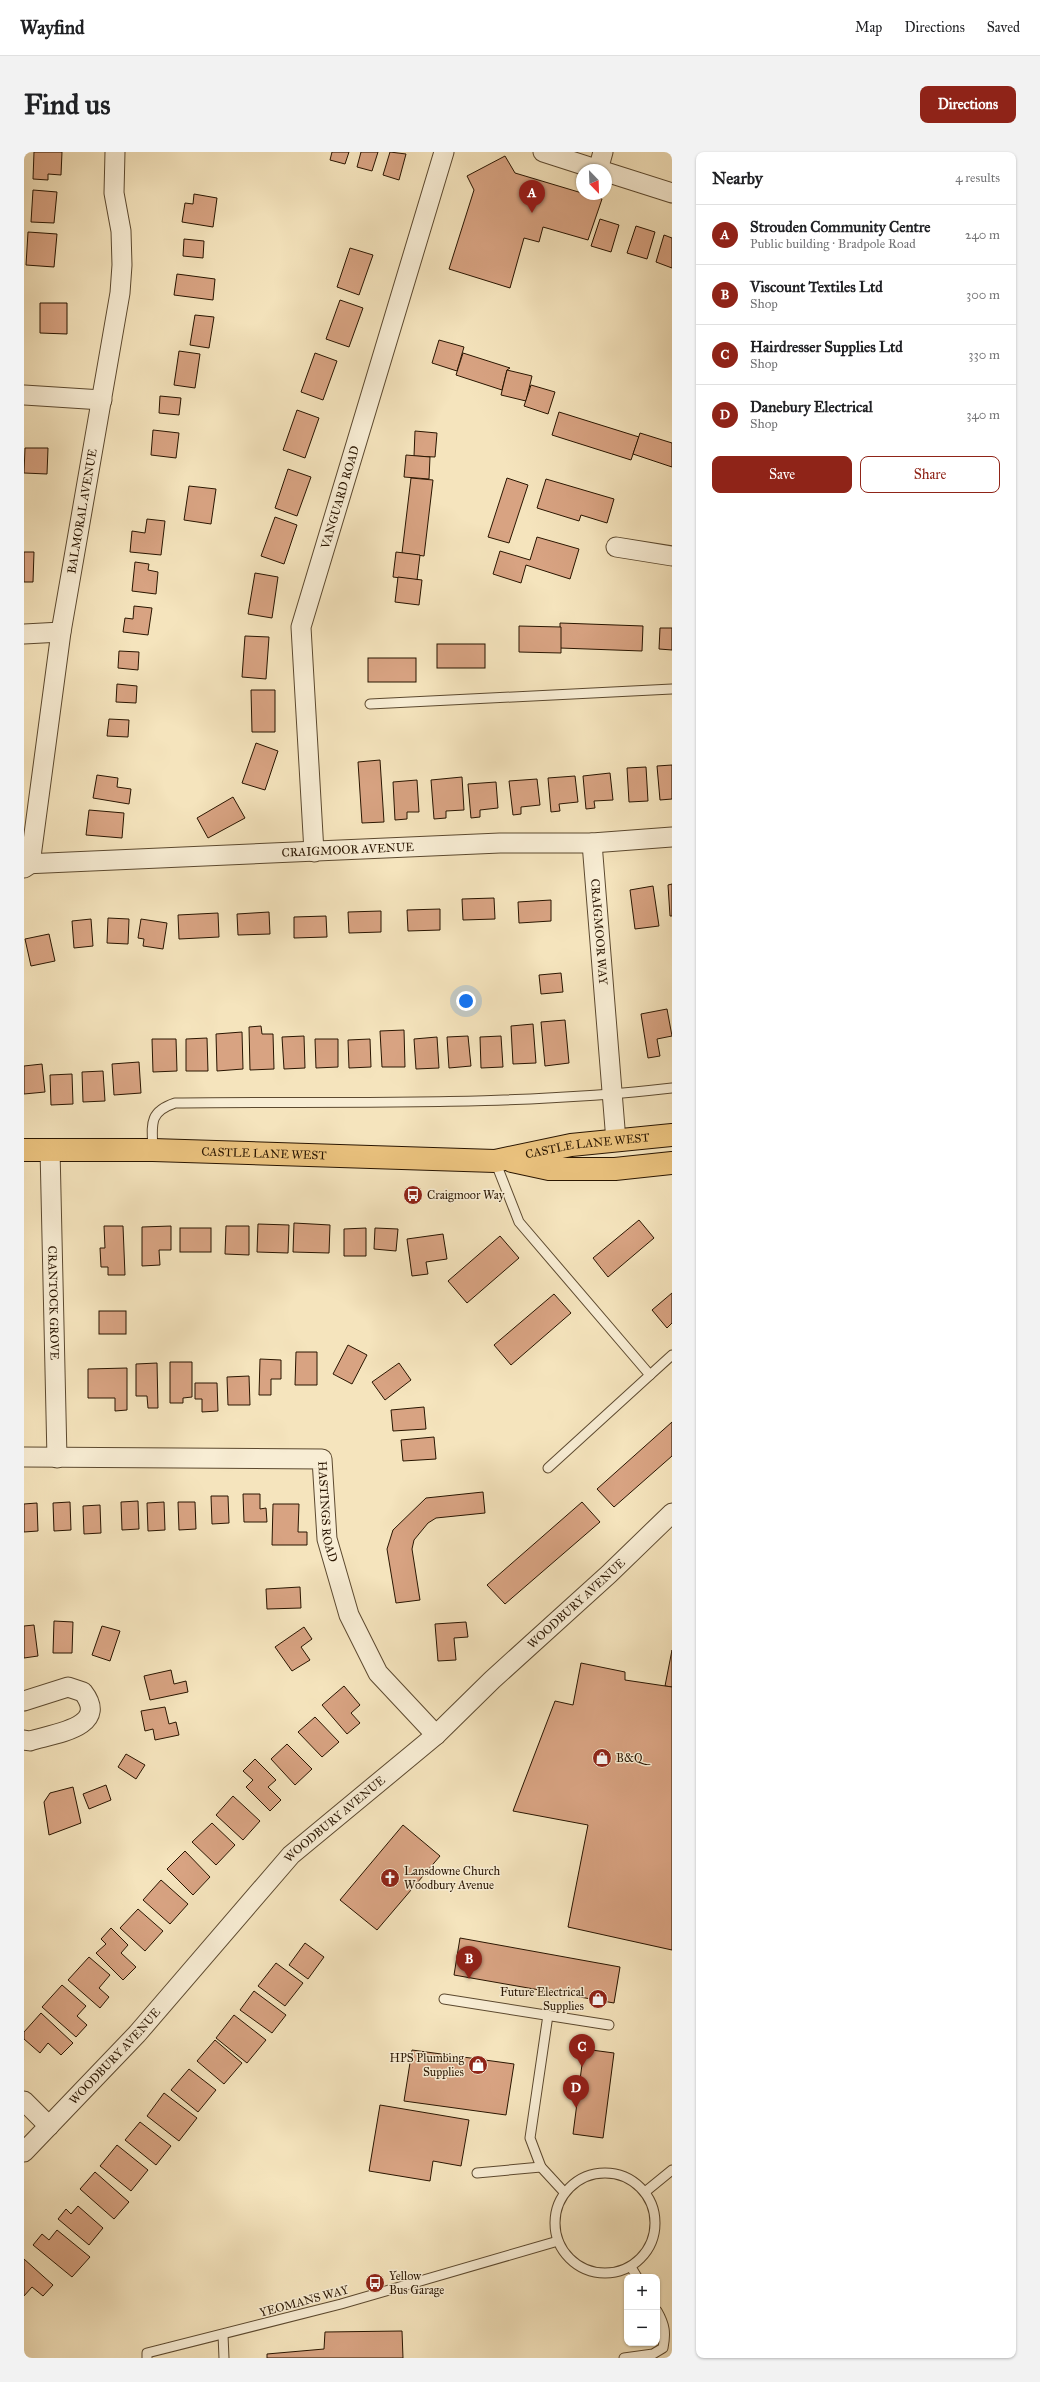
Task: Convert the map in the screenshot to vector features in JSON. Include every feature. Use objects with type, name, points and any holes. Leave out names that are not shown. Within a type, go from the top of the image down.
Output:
[{"type":"main road","name":"CASTLE LANE WEST","points":[[499,1160],[572,1145],[672,1135]]},
{"type":"main road","name":"CASTLE LANE WEST","points":[[24,1150],[153,1150],[499,1160],[549,1169],[616,1169],[672,1163]]},
{"type":"street","name":"BALMORAL AVENUE","points":[[26,865],[61,632],[120,294],[122,265],[121,231],[114,193],[115,152]]},
{"type":"street","name":"VANGUARD ROAD","points":[[314,852],[301,627],[444,152]]},
{"type":"street","points":[[542,152],[579,164]]},
{"type":"street","points":[[600,164],[603,152]]},
{"type":"street","points":[[612,174],[672,193]]},
{"type":"street","points":[[24,396],[102,400]]},
{"type":"street","points":[[616,547],[672,556]]},
{"type":"street","points":[[24,634],[61,632]]},
{"type":"street","name":"CRAIGMOOR AVENUE","points":[[26,865],[500,843],[592,843],[672,837]]},
{"type":"street","name":"CRAIGMOOR WAY","points":[[592,843],[616,1141]]},
{"type":"street","name":"CRANTOCK GROVE","points":[[50,1149],[57,1458]]},
{"type":"street","name":"HASTINGS ROAD","points":[[24,1457],[322,1459],[327,1539],[349,1615],[378,1673],[436,1735]]},
{"type":"street","name":"WOODBURY AVENUE","points":[[24,2152],[137,2034],[291,1855],[436,1735],[492,1680],[672,1513]]},
{"type":"street","points":[[24,1701],[68,1687],[83,1692],[90,1706],[89,1715],[80,1726],[30,1741],[24,1740]]},
{"type":"street","points":[[24,2101],[49,2126]]},
{"type":"lane","points":[[370,704],[672,688]]},
{"type":"lane","points":[[153,1150],[154,1115],[158,1110],[175,1103],[424,1102],[612,1095],[672,1088]]},
{"type":"lane","points":[[499,1160],[519,1222],[650,1374]]},
{"type":"lane","points":[[548,1468],[672,1355]]},
{"type":"lane","points":[[444,1999],[609,2025]]},
{"type":"lane","points":[[548,2015],[530,2138],[541,2167],[564,2192]]},
{"type":"lane","points":[[477,2173],[541,2167]]},
{"type":"lane","points":[[645,2192],[672,2170]]},
{"type":"lane","points":[[600,2172],[626,2177],[645,2192],[654,2211],[655,2233],[645,2254],[631,2267],[604,2273],[583,2269],[569,2259],[558,2241],[554,2228],[555,2213],[564,2192],[580,2178],[600,2172]]},
{"type":"lane","name":"YEOMANS WAY","points":[[147,2355],[341,2304],[558,2241]]},
{"type":"lane","points":[[631,2267],[635,2274]]},
{"type":"lane","points":[[624,2358],[653,2354],[663,2348],[666,2333],[664,2323],[660,2316]]},
{"type":"lane","points":[[223,2335],[224,2358]]},
{"type":"building","points":[[34,152],[62,152],[61,175],[48,174],[48,180],[33,179]]},
{"type":"building","points":[[332,152],[349,152],[345,164],[330,160]]},
{"type":"building","points":[[361,152],[378,152],[372,171],[357,167]]},
{"type":"building","points":[[390,152],[406,154],[399,180],[383,175]]},
{"type":"building","points":[[505,156],[515,173],[576,191],[576,200],[602,200],[588,240],[543,227],[539,242],[524,238],[510,288],[449,269],[474,190],[467,176]]},
{"type":"building","points":[[33,190],[57,192],[54,223],[31,222]]},
{"type":"building","points":[[194,194],[217,198],[213,227],[182,222],[185,203],[193,204]]},
{"type":"building","points":[[600,219],[619,225],[611,252],[591,246]]},
{"type":"building","points":[[636,226],[655,232],[647,259],[627,253]]},
{"type":"building","points":[[28,232],[57,234],[54,267],[26,265]]},
{"type":"building","points":[[664,235],[672,238],[672,268],[656,262]]},
{"type":"building","points":[[184,239],[204,241],[203,258],[183,256]]},
{"type":"building","points":[[350,248],[373,255],[359,295],[337,287]]},
{"type":"building","points":[[177,274],[215,279],[213,300],[174,295]]},
{"type":"building","points":[[340,300],[363,308],[349,347],[326,339]]},
{"type":"building","points":[[40,303],[67,303],[67,334],[40,333]]},
{"type":"building","points":[[195,315],[214,317],[209,348],[190,345]]},
{"type":"building","points":[[439,340],[464,347],[457,371],[432,363]]},
{"type":"building","points":[[179,351],[200,354],[195,388],[174,385]]},
{"type":"building","points":[[315,353],[337,361],[323,400],[301,392]]},
{"type":"building","points":[[463,353],[510,368],[507,370],[502,390],[456,375]]},
{"type":"building","points":[[507,370],[532,376],[526,401],[501,395]]},
{"type":"building","points":[[531,385],[555,392],[548,414],[524,406]]},
{"type":"building","points":[[160,396],[181,398],[179,415],[159,413]]},
{"type":"building","points":[[297,410],[319,418],[305,458],[283,450]]},
{"type":"building","points":[[559,412],[639,437],[631,460],[552,435]]},
{"type":"building","points":[[153,430],[179,433],[176,458],[151,455]]},
{"type":"building","points":[[415,431],[437,433],[435,457],[414,456]]},
{"type":"building","points":[[640,433],[672,443],[672,467],[633,454]]},
{"type":"building","points":[[25,448],[48,448],[47,474],[24,473]]},
{"type":"building","points":[[406,455],[430,457],[429,479],[404,477]]},
{"type":"building","points":[[288,469],[311,477],[297,516],[275,508]]},
{"type":"building","points":[[411,478],[433,480],[424,556],[402,553]]},
{"type":"building","points":[[507,478],[528,485],[509,543],[488,537]]},
{"type":"building","points":[[546,479],[614,499],[607,523],[581,515],[579,521],[537,508]]},
{"type":"building","points":[[189,486],[216,489],[211,524],[184,520]]},
{"type":"building","points":[[275,517],[297,525],[284,564],[261,556]]},
{"type":"building","points":[[147,519],[165,521],[161,555],[130,552],[132,531],[145,533]]},
{"type":"building","points":[[537,537],[579,549],[570,579],[526,565],[521,583],[493,574],[500,551],[530,560]]},
{"type":"building","points":[[24,552],[34,552],[33,582],[24,582]]},
{"type":"building","points":[[396,552],[420,555],[417,580],[393,577]]},
{"type":"building","points":[[135,562],[149,564],[148,570],[158,572],[156,594],[132,591]]},
{"type":"building","points":[[255,573],[278,577],[272,618],[248,614]]},
{"type":"building","points":[[398,577],[422,580],[419,605],[395,602]]},
{"type":"building","points":[[134,606],[152,608],[148,635],[123,632],[125,618],[133,619]]},
{"type":"building","points":[[560,623],[643,626],[642,651],[560,648]]},
{"type":"building","points":[[519,626],[561,627],[561,653],[519,652]]},
{"type":"building","points":[[660,628],[672,628],[672,650],[659,649]]},
{"type":"building","points":[[245,636],[269,637],[266,679],[242,677]]},
{"type":"building","points":[[437,644],[485,644],[485,668],[437,668]]},
{"type":"building","points":[[119,651],[139,652],[138,670],[118,668]]},
{"type":"building","points":[[368,658],[416,658],[416,682],[368,682]]},
{"type":"building","points":[[117,684],[137,686],[136,703],[116,702]]},
{"type":"building","points":[[251,690],[275,690],[275,732],[252,732]]},
{"type":"building","points":[[109,719],[129,720],[128,737],[107,736]]},
{"type":"building","points":[[256,743],[278,751],[265,790],[242,783]]},
{"type":"building","points":[[380,760],[384,822],[362,823],[358,762]]},
{"type":"building","points":[[672,765],[672,799],[660,800],[657,766]]},
{"type":"building","points":[[646,767],[648,801],[629,802],[627,768]]},
{"type":"building","points":[[610,773],[613,800],[594,801],[595,808],[586,809],[583,776]]},
{"type":"building","points":[[97,775],[118,778],[117,787],[131,789],[129,804],[93,798]]},
{"type":"building","points":[[575,776],[578,802],[559,804],[560,811],[551,812],[548,778]]},
{"type":"building","points":[[462,777],[464,810],[446,811],[446,818],[434,819],[431,780]]},
{"type":"building","points":[[537,779],[540,805],[521,807],[521,814],[513,815],[509,781]]},
{"type":"building","points":[[417,780],[419,812],[407,812],[407,819],[395,820],[393,782]]},
{"type":"building","points":[[496,782],[498,808],[480,810],[480,817],[471,818],[468,784]]},
{"type":"building","points":[[233,797],[245,818],[208,838],[197,818]]},
{"type":"building","points":[[89,810],[124,813],[122,838],[86,835]]},
{"type":"building","points":[[672,884],[672,916],[670,916],[668,885]]},
{"type":"building","points":[[653,886],[659,926],[635,929],[630,890]]},
{"type":"building","points":[[494,898],[495,919],[463,920],[462,899]]},
{"type":"building","points":[[551,900],[551,921],[519,923],[518,902]]},
{"type":"building","points":[[440,909],[440,930],[408,931],[407,910]]},
{"type":"building","points":[[381,911],[381,932],[349,933],[348,912]]},
{"type":"building","points":[[269,912],[270,934],[238,935],[237,914]]},
{"type":"building","points":[[218,913],[219,937],[179,939],[178,915]]},
{"type":"building","points":[[326,916],[327,937],[294,938],[294,917]]},
{"type":"building","points":[[108,918],[129,919],[128,944],[107,943]]},
{"type":"building","points":[[91,919],[93,946],[74,948],[72,921]]},
{"type":"building","points":[[141,919],[167,923],[163,949],[143,946],[144,939],[138,938]]},
{"type":"building","points":[[49,934],[55,961],[31,966],[25,939]]},
{"type":"building","points":[[561,973],[563,992],[541,994],[539,975]]},
{"type":"building","points":[[667,1009],[672,1036],[657,1039],[660,1056],[648,1058],[641,1014]]},
{"type":"building","points":[[565,1020],[569,1063],[545,1066],[541,1022]]},
{"type":"building","points":[[533,1024],[536,1063],[513,1064],[511,1026]]},
{"type":"building","points":[[261,1026],[262,1034],[273,1034],[274,1069],[250,1070],[249,1027]]},
{"type":"building","points":[[404,1030],[405,1067],[382,1067],[380,1031]]},
{"type":"building","points":[[242,1032],[243,1069],[217,1071],[216,1034]]},
{"type":"building","points":[[304,1036],[305,1068],[284,1069],[282,1037]]},
{"type":"building","points":[[468,1036],[471,1066],[449,1068],[447,1037]]},
{"type":"building","points":[[501,1036],[503,1067],[481,1068],[480,1037]]},
{"type":"building","points":[[437,1037],[439,1068],[416,1069],[414,1039]]},
{"type":"building","points":[[207,1038],[208,1071],[186,1071],[186,1039]]},
{"type":"building","points":[[152,1039],[176,1039],[177,1071],[153,1072]]},
{"type":"building","points":[[315,1039],[338,1039],[338,1067],[316,1068]]},
{"type":"building","points":[[370,1039],[371,1067],[349,1068],[348,1040]]},
{"type":"building","points":[[139,1062],[141,1093],[114,1095],[112,1064]]},
{"type":"building","points":[[42,1064],[45,1092],[24,1094],[24,1066]]},
{"type":"building","points":[[103,1071],[105,1101],[83,1102],[82,1072]]},
{"type":"building","points":[[72,1074],[73,1104],[51,1105],[50,1075]]},
{"type":"building","points":[[639,1220],[654,1238],[608,1277],[593,1258]]},
{"type":"building","points":[[294,1223],[330,1225],[329,1253],[293,1252]]},
{"type":"building","points":[[258,1224],[289,1225],[288,1253],[257,1252]]},
{"type":"building","points":[[104,1226],[123,1226],[125,1275],[108,1275],[108,1267],[101,1267],[100,1248],[105,1248]]},
{"type":"building","points":[[171,1226],[171,1250],[159,1250],[160,1265],[142,1266],[142,1227]]},
{"type":"building","points":[[226,1226],[249,1226],[249,1255],[225,1254]]},
{"type":"building","points":[[180,1228],[211,1228],[211,1252],[180,1252]]},
{"type":"building","points":[[366,1228],[366,1256],[344,1256],[344,1229]]},
{"type":"building","points":[[375,1228],[398,1229],[396,1251],[374,1249]]},
{"type":"building","points":[[443,1234],[447,1259],[426,1262],[428,1274],[412,1276],[407,1239]]},
{"type":"building","points":[[500,1236],[519,1258],[467,1303],[448,1281]]},
{"type":"building","points":[[672,1293],[672,1323],[667,1328],[652,1310]]},
{"type":"building","points":[[554,1294],[571,1313],[511,1365],[494,1345]]},
{"type":"building","points":[[99,1311],[126,1311],[126,1334],[99,1334]]},
{"type":"building","points":[[348,1345],[367,1355],[352,1384],[333,1374]]},
{"type":"building","points":[[296,1352],[317,1352],[317,1385],[295,1385]]},
{"type":"building","points":[[260,1359],[281,1360],[281,1379],[271,1379],[271,1395],[259,1395]]},
{"type":"building","points":[[170,1362],[192,1362],[192,1397],[183,1398],[183,1403],[170,1403]]},
{"type":"building","points":[[157,1363],[158,1408],[148,1408],[147,1396],[136,1396],[136,1364]]},
{"type":"building","points":[[399,1363],[411,1380],[385,1400],[372,1382]]},
{"type":"building","points":[[127,1368],[127,1410],[115,1411],[115,1398],[88,1398],[88,1369]]},
{"type":"building","points":[[249,1376],[250,1405],[228,1405],[227,1377]]},
{"type":"building","points":[[195,1383],[217,1383],[218,1411],[202,1412],[202,1399],[195,1399]]},
{"type":"building","points":[[424,1407],[426,1429],[393,1431],[391,1410]]},
{"type":"building","points":[[672,1422],[672,1456],[614,1507],[597,1489]]},
{"type":"building","points":[[434,1437],[436,1459],[403,1461],[401,1440]]},
{"type":"building","points":[[483,1492],[485,1513],[436,1518],[428,1523],[414,1540],[412,1549],[420,1600],[396,1603],[387,1549],[393,1530],[426,1498]]},
{"type":"building","points":[[243,1494],[260,1494],[260,1509],[266,1508],[267,1522],[244,1522]]},
{"type":"building","points":[[211,1496],[228,1496],[229,1523],[212,1524]]},
{"type":"building","points":[[138,1501],[139,1529],[122,1530],[121,1502]]},
{"type":"building","points":[[70,1502],[71,1530],[54,1531],[53,1503]]},
{"type":"building","points":[[164,1502],[165,1530],[148,1531],[147,1503]]},
{"type":"building","points":[[178,1502],[195,1502],[196,1529],[179,1530]]},
{"type":"building","points":[[582,1502],[600,1522],[505,1604],[487,1585]]},
{"type":"building","points":[[37,1503],[38,1531],[24,1532],[24,1504]]},
{"type":"building","points":[[273,1504],[299,1504],[298,1532],[307,1532],[307,1545],[272,1545]]},
{"type":"building","points":[[100,1505],[101,1533],[84,1534],[83,1506]]},
{"type":"building","points":[[300,1587],[301,1608],[267,1609],[266,1589]]},
{"type":"building","points":[[54,1621],[73,1622],[72,1653],[53,1653]]},
{"type":"building","points":[[466,1622],[468,1637],[454,1638],[456,1660],[438,1661],[435,1624]]},
{"type":"building","points":[[34,1625],[38,1656],[24,1658],[24,1626]]},
{"type":"building","points":[[102,1626],[120,1631],[110,1661],[92,1655]]},
{"type":"building","points":[[304,1627],[312,1639],[301,1647],[310,1660],[292,1671],[275,1647]]},
{"type":"building","points":[[672,1650],[672,1687],[665,1686]]},
{"type":"building","name":"B&Q","points":[[581,1663],[625,1672],[625,1680],[672,1687],[672,1950],[568,1927],[588,1825],[513,1811],[555,1701],[573,1705]]},
{"type":"building","points":[[171,1670],[174,1684],[186,1681],[188,1692],[150,1700],[144,1676]]},
{"type":"building","points":[[344,1686],[360,1705],[351,1713],[360,1723],[347,1734],[322,1705]]},
{"type":"building","points":[[165,1707],[169,1724],[176,1722],[179,1735],[155,1740],[153,1729],[145,1731],[141,1711]]},
{"type":"building","points":[[315,1717],[339,1742],[322,1757],[298,1732]]},
{"type":"building","points":[[287,1744],[312,1769],[295,1785],[271,1759]]},
{"type":"building","points":[[126,1754],[145,1765],[136,1779],[118,1767]]},
{"type":"building","points":[[255,1759],[276,1780],[268,1787],[281,1800],[270,1811],[246,1787],[253,1780],[243,1771]]},
{"type":"building","points":[[106,1785],[111,1800],[89,1809],[83,1794]]},
{"type":"building","points":[[73,1787],[81,1823],[49,1835],[44,1802],[50,1793]]},
{"type":"building","points":[[233,1796],[260,1821],[243,1840],[216,1815]]},
{"type":"building","points":[[212,1823],[235,1845],[216,1865],[192,1842]]},
{"type":"building","name":"Lansdowne Church Woodbury Avenue","points":[[403,1825],[440,1856],[377,1930],[340,1900]]},
{"type":"building","points":[[185,1851],[210,1877],[193,1895],[167,1869]]},
{"type":"building","points":[[161,1880],[188,1904],[170,1924],[143,1900]]},
{"type":"building","points":[[138,1909],[163,1931],[145,1951],[120,1928]]},
{"type":"building","points":[[111,1928],[128,1945],[121,1953],[136,1967],[123,1980],[96,1953],[106,1944],[101,1939]]},
{"type":"building","points":[[460,1938],[620,1967],[614,2003],[454,1975]]},
{"type":"building","points":[[305,1943],[324,1957],[308,1979],[289,1965]]},
{"type":"building","points":[[89,1957],[110,1975],[99,1988],[109,1997],[100,2008],[68,1980]]},
{"type":"building","points":[[276,1963],[303,1983],[285,2006],[258,1986]]},
{"type":"building","points":[[62,1985],[86,2006],[77,2016],[87,2025],[76,2037],[42,2007]]},
{"type":"building","points":[[254,1991],[286,2015],[272,2033],[240,2010]]},
{"type":"building","points":[[41,2013],[73,2043],[61,2055],[48,2043],[40,2053],[24,2039],[24,2032]]},
{"type":"building","points":[[234,2015],[266,2040],[247,2063],[216,2038]]},
{"type":"building","points":[[215,2040],[242,2063],[224,2084],[197,2061]]},
{"type":"building","points":[[584,2049],[614,2053],[603,2138],[573,2134]]},
{"type":"building","points":[[412,2050],[514,2064],[506,2115],[404,2101]]},
{"type":"building","points":[[189,2069],[216,2090],[198,2112],[171,2090]]},
{"type":"building","points":[[164,2093],[197,2118],[179,2141],[147,2116]]},
{"type":"building","points":[[380,2105],[469,2120],[461,2166],[433,2161],[430,2181],[369,2171]]},
{"type":"building","points":[[140,2122],[171,2146],[156,2165],[125,2140]]},
{"type":"building","points":[[117,2145],[148,2170],[131,2191],[100,2166]]},
{"type":"building","points":[[95,2172],[129,2202],[114,2219],[80,2189]]},
{"type":"building","points":[[78,2206],[103,2228],[89,2245],[58,2219],[66,2209],[71,2214]]},
{"type":"building","points":[[57,2230],[90,2257],[72,2277],[33,2245],[42,2234],[49,2240]]},
{"type":"building","points":[[24,2259],[53,2285],[43,2296],[32,2287],[24,2296]]},
{"type":"building","points":[[402,2331],[403,2358],[267,2358],[267,2354],[324,2349],[325,2332]]},
{"type":"place","name":"Strouden Community Centre","points":[[532,213]]},
{"type":"place","name":"Craigmoor Way","points":[[413,1195]]},
{"type":"place","name":"B&Q","points":[[602,1758]]},
{"type":"place","name":"Lansdowne Church Woodbury Avenue","points":[[390,1878]]},
{"type":"place","name":"Viscount Textiles Ltd","points":[[469,1979]]},
{"type":"place","name":"Future Electrical Supplies","points":[[598,1999]]},
{"type":"place","name":"HPS Plumbing Supplies","points":[[478,2065]]},
{"type":"place","name":"Hairdresser Supplies Ltd","points":[[582,2067]]},
{"type":"place","name":"Danebury Electrical","points":[[576,2108]]},
{"type":"place","name":"Yellow Bus Garage","points":[[375,2283]]}]
